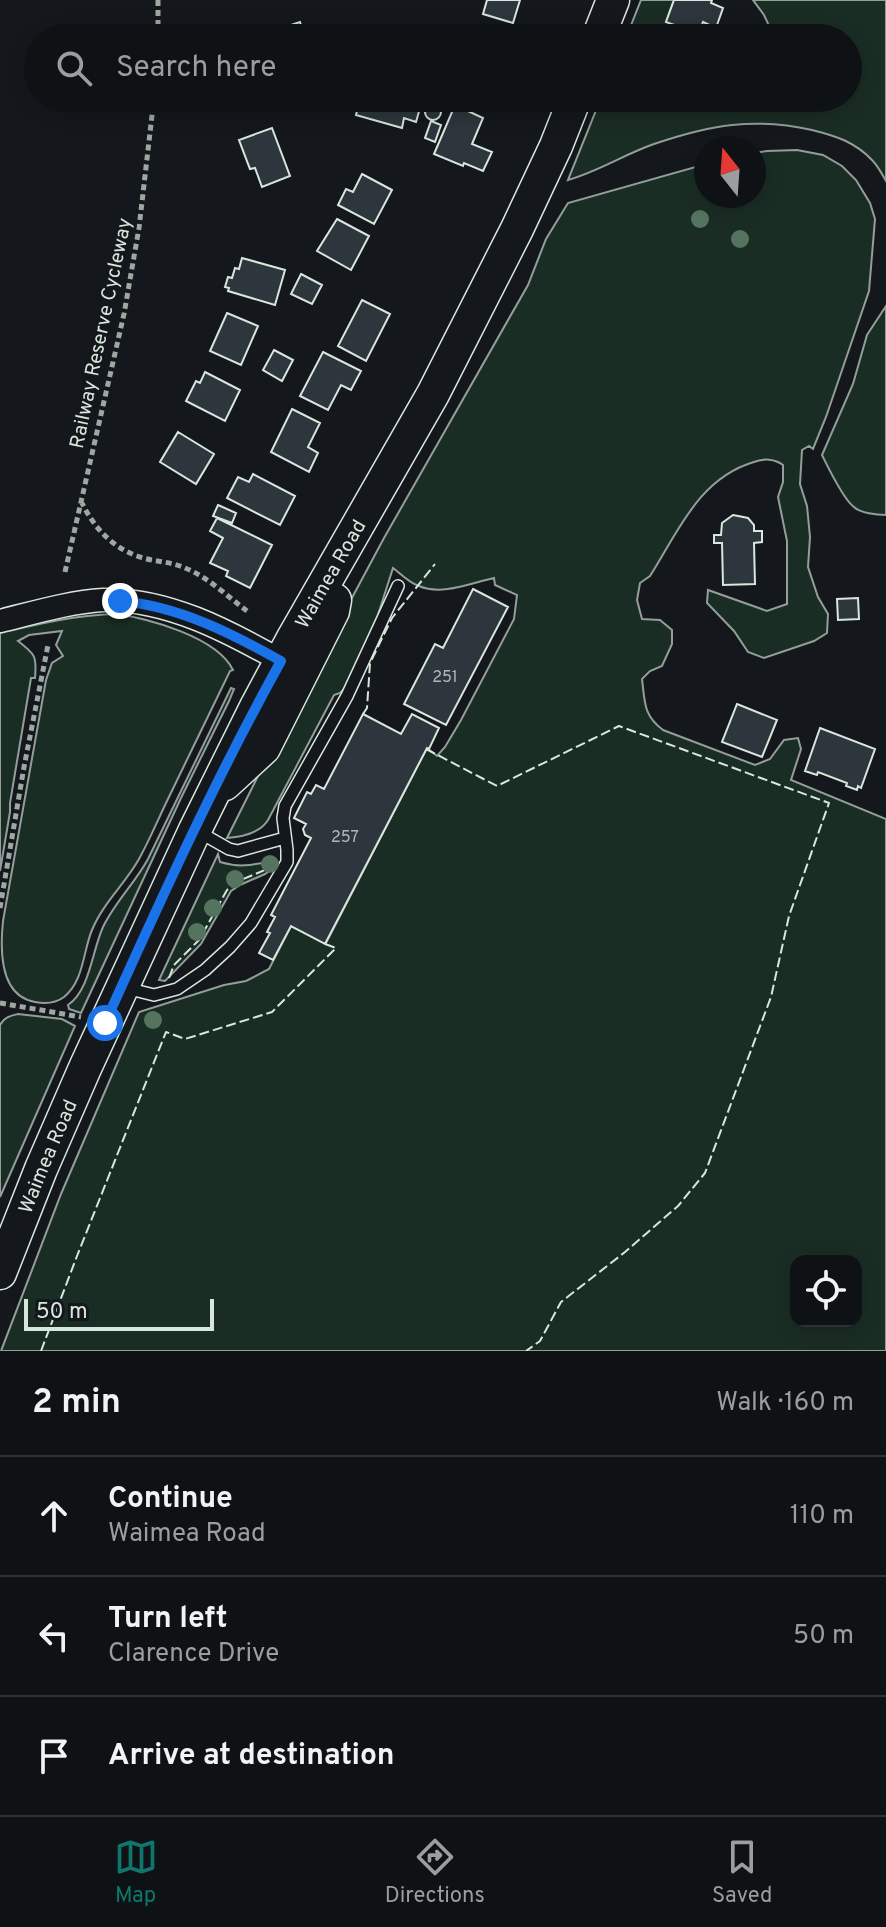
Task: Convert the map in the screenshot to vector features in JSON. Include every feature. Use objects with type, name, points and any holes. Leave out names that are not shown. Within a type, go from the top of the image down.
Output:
[{"type":"main road","points":[[604,24],[613,0]]},
{"type":"main road","name":"Waimea Road","points":[[0,1273],[41,1169],[105,1023],[211,797],[281,661],[433,394],[517,229],[569,112]]},
{"type":"main road","points":[[211,797],[264,748],[333,611],[345,549]]},
{"type":"street","points":[[0,621],[102,600],[140,603],[189,616],[246,641],[281,661]]},
{"type":"lane","points":[[122,986],[154,995],[177,989],[205,970],[251,923],[287,862],[283,818],[285,806],[347,696],[398,586]]},
{"type":"lane","points":[[195,830],[238,851],[285,838]]},
{"type":"path","points":[[158,0],[158,24]]},
{"type":"path","name":"Railway Reserve Cycleway","points":[[65,572],[124,314],[139,228],[152,112]]},
{"type":"path","points":[[81,500],[99,532],[117,546],[136,556],[188,569],[247,611]]},
{"type":"path","points":[[0,908],[48,645]]},
{"type":"path","points":[[0,1003],[105,1023]]},
{"type":"green space","points":[[641,0],[674,0],[666,22],[672,24],[632,24]]},
{"type":"green space","points":[[753,0],[886,0],[886,181],[872,160],[845,140],[821,132],[771,124],[732,125],[674,137],[568,180],[595,112],[862,112],[862,24],[768,24]]},
{"type":"green space","points":[[797,150],[823,155],[842,166],[856,180],[870,203],[875,219],[869,291],[813,449],[809,446],[802,450],[800,484],[807,506],[810,537],[808,567],[818,597],[828,614],[827,633],[814,641],[764,658],[748,652],[734,631],[707,603],[708,590],[767,611],[787,604],[787,541],[778,497],[783,482],[783,465],[773,460],[758,461],[718,480],[704,494],[650,576],[640,583],[637,600],[642,619],[660,620],[672,630],[672,644],[662,666],[642,679],[648,713],[663,730],[755,765],[770,759],[784,740],[798,738],[801,749],[791,780],[886,819],[886,1351],[1,1351],[61,1194],[139,1012],[246,981],[269,969],[291,926],[326,943],[427,748],[437,756],[445,747],[514,619],[517,595],[495,585],[494,578],[437,590],[415,585],[393,568],[377,618],[346,687],[334,695],[268,820],[255,831],[227,838],[384,538],[528,285],[546,239],[568,203],[694,167],[694,208],[766,208],[766,151]]},
{"type":"green space","points":[[886,306],[886,515],[864,512],[854,507],[822,455],[853,384],[867,335]]},
{"type":"green space","points":[[114,614],[162,625],[197,639],[225,658],[233,670],[139,859],[97,920],[76,983],[61,999],[35,1002],[23,998],[9,981],[3,958],[2,933],[46,680],[52,663],[63,656],[56,645],[62,631],[29,635],[18,641],[34,656],[35,678],[31,678],[0,871],[0,633],[71,618]]},
{"type":"green space","points":[[231,688],[234,689],[229,701],[81,1013],[69,1009],[68,1005],[86,980],[103,927],[148,859]]},
{"type":"green space","points":[[218,854],[220,862],[227,864],[272,861],[274,868],[231,891],[201,944],[165,981],[159,980]]},
{"type":"green space","points":[[18,1014],[62,1019],[75,1026],[0,1197],[0,1025],[5,1019]]},
{"type":"building","points":[[487,0],[520,0],[513,23],[483,14]]},
{"type":"building","points":[[674,0],[712,0],[711,3],[723,8],[717,24],[666,22]]},
{"type":"building","points":[[357,112],[419,112],[416,122],[404,118],[402,128],[356,115]]},
{"type":"building","points":[[425,112],[441,112],[436,120],[430,120]]},
{"type":"building","points":[[452,112],[470,112],[483,118],[472,144],[492,152],[483,171],[434,154]]},
{"type":"building","points":[[431,121],[441,125],[435,142],[425,138]]},
{"type":"building","points":[[272,128],[290,176],[262,187],[255,168],[250,169],[239,140]]},
{"type":"building","points":[[362,174],[392,190],[374,224],[338,205],[346,189],[353,192]]},
{"type":"building","points":[[337,219],[369,236],[351,270],[317,251]]},
{"type":"building","points":[[242,258],[285,270],[275,305],[228,291],[229,288],[225,287],[235,268],[239,269]]},
{"type":"building","points":[[301,274],[322,285],[312,304],[291,294]]},
{"type":"building","points":[[362,300],[390,314],[366,361],[338,346]]},
{"type":"building","points":[[227,313],[258,326],[241,365],[210,351]]},
{"type":"building","points":[[274,350],[293,360],[282,381],[263,370]]},
{"type":"building","points":[[323,352],[361,371],[351,390],[341,385],[328,410],[300,396]]},
{"type":"building","points":[[205,372],[240,390],[225,421],[186,401],[196,381],[200,383]]},
{"type":"building","points":[[292,409],[320,423],[308,447],[318,453],[309,472],[271,452]]},
{"type":"building","points":[[178,432],[214,454],[196,484],[160,462]]},
{"type":"building","points":[[253,474],[295,496],[280,525],[227,498],[238,477],[249,482]]},
{"type":"building","points":[[218,505],[236,513],[232,523],[213,516]]},
{"type":"building","points":[[733,515],[748,518],[754,525],[754,531],[762,531],[762,542],[754,543],[755,584],[723,585],[722,543],[714,543],[714,535],[721,535],[722,523]]},
{"type":"building","points":[[217,518],[272,545],[250,588],[226,576],[228,571],[210,563],[223,538],[210,531]]},
{"type":"building","points":[[473,589],[508,607],[446,725],[404,704],[435,644],[443,648]]},
{"type":"building","points":[[858,598],[859,619],[838,620],[837,599]]},
{"type":"building","points":[[737,704],[777,720],[762,757],[722,742]]},
{"type":"building","points":[[363,714],[401,734],[412,714],[439,728],[325,944],[291,926],[273,960],[259,953],[270,933],[267,932],[275,917],[271,915],[311,838],[305,835],[303,829],[306,824],[294,818],[307,792],[311,794],[316,785],[324,789]]},
{"type":"building","points":[[820,728],[875,749],[861,788],[858,786],[857,790],[818,772],[817,775],[805,771]]},
{"type":"fence","points":[[363,714],[367,708],[370,663],[392,618],[435,564]]},
{"type":"fence","points":[[426,749],[497,786],[619,726],[829,803],[789,916],[771,997],[705,1173],[678,1206],[561,1302],[540,1341],[526,1351]]},
{"type":"fence","points":[[169,978],[174,965],[199,940],[227,890],[241,880],[272,867]]},
{"type":"fence","points":[[41,1351],[166,1032],[185,1039],[272,1012],[336,948],[325,944],[327,941]]},
{"type":"route","points":[[105,1023],[195,830],[281,661],[246,641],[189,616],[120,601]]}]
